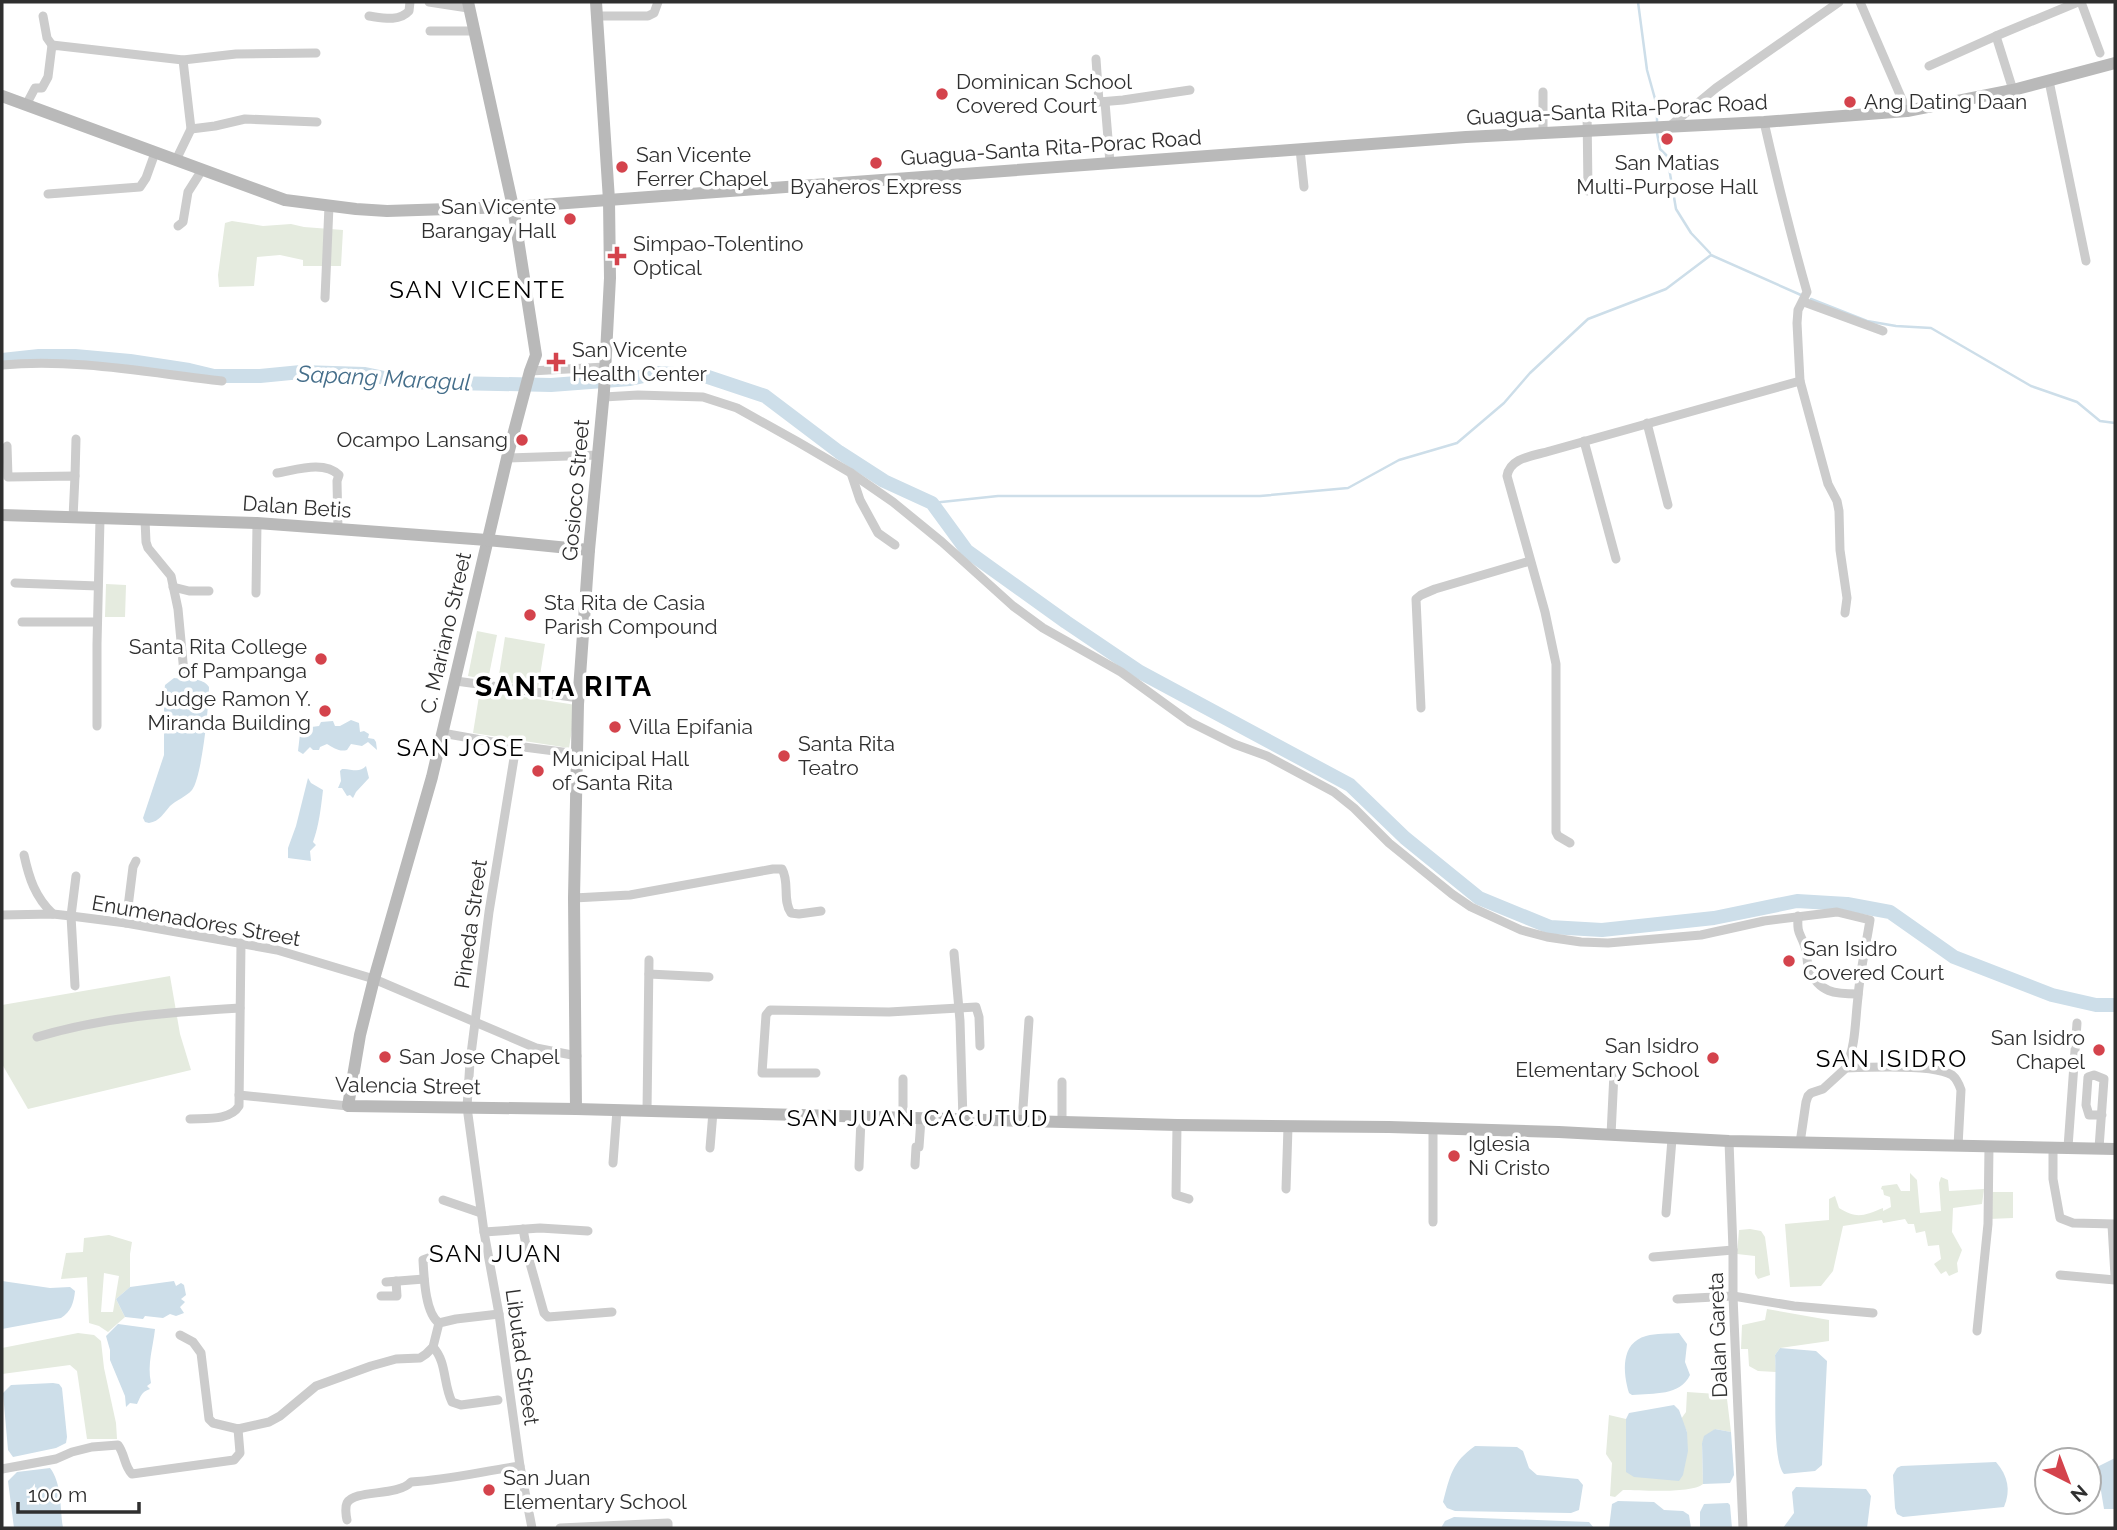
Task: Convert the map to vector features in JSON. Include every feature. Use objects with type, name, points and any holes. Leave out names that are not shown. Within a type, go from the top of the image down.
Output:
[{"type":"street","points":[[369,16],[405,16],[410,2]]},
{"type":"street","points":[[429,2],[468,5]]},
{"type":"street","name":"Gosioco Street","points":[[576,1109],[574,898],[579,698],[589,550],[604,394],[610,278],[609,200],[596,2]]},
{"type":"street","points":[[597,16],[648,16],[654,13],[658,2]]},
{"type":"street","points":[[1662,128],[1825,7],[1839,2]]},
{"type":"street","points":[[1860,2],[1907,111]]},
{"type":"street","points":[[1929,66],[2080,2],[2100,53]]},
{"type":"street","name":"C. Mariano Street","points":[[348,1105],[360,1035],[374,979],[421,817],[456,681],[507,458],[536,355],[513,207],[468,5]]},
{"type":"street","points":[[26,105],[36,88],[42,88],[48,77],[52,45],[47,38],[43,16]]},
{"type":"street","points":[[430,31],[473,31]]},
{"type":"street","points":[[1996,36],[2013,90]]},
{"type":"street","points":[[52,45],[183,60],[236,54],[316,53]]},
{"type":"street","points":[[1096,59],[1099,102],[1190,90]]},
{"type":"street","points":[[176,160],[191,129],[183,60]]},
{"type":"street","name":"Guagua-Santa Rita-Porac Road","points":[[2,96],[285,200],[387,211],[513,207],[1466,137],[1764,122],[1907,111],[2013,90],[2115,63]]},
{"type":"street","points":[[2049,81],[2086,261]]},
{"type":"street","points":[[1543,92],[1543,134]]},
{"type":"street","points":[[1105,102],[1110,163]]},
{"type":"street","points":[[1587,110],[1588,191],[1602,191]]},
{"type":"street","points":[[191,129],[215,127],[245,119],[317,122]]},
{"type":"street","points":[[1764,122],[1790,232],[1808,292],[1798,310],[1800,381],[1828,484],[1839,511],[1840,550],[1847,598],[1845,613]]},
{"type":"street","points":[[1300,149],[1304,187]]},
{"type":"street","points":[[48,194],[140,187],[155,153]]},
{"type":"street","points":[[178,226],[183,222],[188,192],[202,170]]},
{"type":"street","points":[[325,298],[329,206]]},
{"type":"street","points":[[1804,302],[1883,331]]},
{"type":"street","points":[[2,365],[31,362],[78,365],[222,382]]},
{"type":"street","points":[[529,373],[605,368]]},
{"type":"street","points":[[1570,843],[1556,832],[1556,664],[1526,538],[1507,475],[1508,469],[1513,463],[1584,441],[1800,381]]},
{"type":"street","points":[[604,394],[703,397],[737,408],[851,473],[893,502],[1013,606],[1043,628],[1121,672],[1190,722],[1234,744],[1267,756],[1334,792],[1389,843],[1452,894],[1471,907],[1521,930],[1547,937],[1608,943],[1701,935],[1798,916],[1837,912],[1870,920],[1852,1055],[1846,1068],[1823,1090],[1808,1096],[1800,1143]]},
{"type":"street","points":[[1647,424],[1668,505]]},
{"type":"street","points":[[73,519],[75,439]]},
{"type":"street","points":[[1584,441],[1616,559]]},
{"type":"street","points":[[7,446],[8,477],[75,476]]},
{"type":"street","points":[[507,458],[599,455]]},
{"type":"street","points":[[277,473],[323,466],[334,470],[339,475],[338,529]]},
{"type":"street","points":[[851,473],[859,500],[878,533],[895,545]]},
{"type":"street","name":"Dalan Betis","points":[[2,515],[257,523],[589,550]]},
{"type":"street","points":[[97,726],[100,519]]},
{"type":"street","points":[[145,520],[146,542],[169,571],[178,609],[184,673]]},
{"type":"street","points":[[256,593],[257,523]]},
{"type":"street","points":[[1421,708],[1416,599],[1435,589],[1530,562]]},
{"type":"street","points":[[15,583],[98,586]]},
{"type":"street","points":[[173,587],[189,591],[209,591]]},
{"type":"street","points":[[22,622],[97,622]]},
{"type":"street","points":[[456,681],[579,698]]},
{"type":"street","points":[[442,733],[578,754]]},
{"type":"street","name":"Pineda Street","points":[[467,1107],[489,912],[516,746]]},
{"type":"street","points":[[24,855],[33,887],[53,914]]},
{"type":"street","points":[[126,923],[136,861]]},
{"type":"street","points":[[574,898],[630,895],[782,869],[786,876],[787,907],[791,913],[821,911]]},
{"type":"street","points":[[75,986],[71,916],[76,876]]},
{"type":"street","name":"Enumenadores Street","points":[[2,915],[53,914],[126,923],[277,950],[374,979],[536,1048],[577,1056]]},
{"type":"street","points":[[1798,916],[1798,933],[1805,947],[1808,969],[1825,990],[1833,994],[1858,995]]},
{"type":"street","points":[[190,1119],[232,1114],[239,1106],[241,943]]},
{"type":"street","points":[[954,953],[963,1120]]},
{"type":"street","points":[[647,1111],[649,960]]},
{"type":"street","points":[[649,974],[709,977]]},
{"type":"street","points":[[816,1073],[762,1073],[766,1015],[770,1010],[889,1012],[976,1007],[980,1046]]},
{"type":"street","points":[[37,1037],[73,1027],[164,1012],[240,1008]]},
{"type":"street","points":[[1022,1122],[1029,1020]]},
{"type":"street","points":[[2068,1147],[2077,1023]]},
{"type":"street","points":[[1846,1068],[1891,1066],[1952,1075],[1961,1090],[1958,1146]]},
{"type":"street","points":[[1611,1135],[1614,1073]]},
{"type":"street","points":[[903,1119],[904,1079]]},
{"type":"street","points":[[1062,1082],[1062,1122]]},
{"type":"street","name":"Valencia Street","points":[[240,1095],[348,1105],[1433,1129],[1729,1141],[2115,1149]]},
{"type":"street","name":"Libutad Street","points":[[467,1107],[531,1528]]},
{"type":"street","points":[[613,1163],[617,1110]]},
{"type":"street","points":[[710,1148],[713,1112]]},
{"type":"street","points":[[2099,1148],[2102,1115]]},
{"type":"street","points":[[859,1167],[861,1118]]},
{"type":"street","points":[[915,1165],[921,1119]]},
{"type":"street","points":[[1177,1125],[1176,1195],[1189,1199]]},
{"type":"street","points":[[1286,1189],[1288,1127]]},
{"type":"street","points":[[1433,1129],[1433,1222]]},
{"type":"street","points":[[1666,1213],[1672,1139]]},
{"type":"street","name":"Dalan Gareta","points":[[1729,1141],[1743,1528]]},
{"type":"street","points":[[1977,1331],[1988,1224],[1989,1146]]},
{"type":"street","points":[[2053,1147],[2053,1179],[2060,1218],[2073,1223],[2114,1225],[2115,1278],[2060,1275]]},
{"type":"street","points":[[443,1200],[481,1213]]},
{"type":"street","points":[[484,1232],[548,1228],[588,1231]]},
{"type":"street","points":[[523,1229],[544,1313],[548,1317],[611,1312]]},
{"type":"street","points":[[1653,1257],[1733,1250]]},
{"type":"street","points":[[431,1257],[423,1260],[424,1279],[431,1314],[439,1323]]},
{"type":"street","points":[[382,1296],[397,1296],[391,1281],[424,1279]]},
{"type":"street","points":[[1677,1299],[1733,1296],[1794,1306],[1873,1313]]},
{"type":"street","points":[[439,1323],[456,1318],[499,1314]]},
{"type":"street","points":[[180,1335],[193,1342],[201,1353],[209,1419],[214,1423],[238,1429],[274,1420],[316,1386],[396,1359],[420,1358],[433,1347],[439,1323]]},
{"type":"street","points":[[433,1347],[440,1357],[452,1402],[461,1405],[498,1400]]},
{"type":"street","points":[[2,1469],[56,1460],[72,1452],[110,1445],[118,1445],[132,1474],[234,1460],[240,1453],[238,1429]]},
{"type":"street","points":[[347,1520],[346,1505],[357,1497],[395,1491],[411,1482],[520,1466]]},
{"type":"street","points":[[560,1528],[668,1523],[668,1528]]},
{"type":"shaded area","points":[[232,221],[263,226],[291,224],[343,230],[341,266],[303,266],[303,260],[280,255],[257,257],[254,286],[219,287],[218,275],[225,223]]},
{"type":"shaded area","points":[[106,584],[126,585],[125,617],[105,617]]},
{"type":"shaded area","points":[[477,631],[497,635],[488,680],[468,676]]},
{"type":"shaded area","points":[[505,637],[545,644],[538,688],[498,681]]},
{"type":"shaded area","points":[[480,690],[576,705],[569,748],[473,733]]},
{"type":"shaded area","points":[[170,976],[180,1034],[191,1070],[28,1109],[2,1064],[2,1005]]},
{"type":"shaded area","points":[[1910,1173],[1917,1180],[1920,1213],[1941,1211],[1941,1177],[1948,1180],[1949,1191],[1984,1189],[1982,1204],[1953,1208],[1952,1232],[1962,1250],[1957,1263],[1958,1272],[1949,1276],[1946,1271],[1941,1274],[1934,1264],[1941,1259],[1939,1245],[1928,1246],[1925,1231],[1916,1233],[1914,1224],[1908,1224],[1905,1219],[1883,1223],[1882,1220],[1843,1226],[1833,1271],[1821,1286],[1790,1287],[1785,1224],[1829,1220],[1829,1199],[1835,1196],[1839,1208],[1851,1214],[1865,1214],[1883,1208],[1883,1211],[1891,1207],[1890,1197],[1884,1195],[1882,1186],[1897,1184],[1901,1191],[1910,1191]]},
{"type":"shaded area","points":[[1989,1192],[2013,1192],[2013,1218],[1989,1219]]},
{"type":"shaded area","points":[[1739,1230],[1761,1231],[1765,1237],[1770,1275],[1758,1279],[1755,1274],[1755,1256],[1737,1254]]},
{"type":"shaded area","points":[[109,1235],[132,1242],[130,1287],[116,1299],[125,1317],[108,1332],[89,1323],[87,1277],[61,1279],[66,1253],[83,1252],[84,1238]],"holes":[[[104,1273],[119,1276],[113,1312],[101,1312]]]},
{"type":"shaded area","points":[[1767,1309],[1829,1320],[1829,1341],[1780,1348],[1775,1355],[1776,1372],[1758,1371],[1749,1366],[1748,1349],[1741,1349],[1742,1325],[1765,1320]]},
{"type":"shaded area","points":[[78,1333],[94,1335],[101,1341],[117,1439],[87,1439],[77,1371],[70,1365],[2,1374],[2,1348]]},
{"type":"shaded area","points":[[1687,1392],[1717,1394],[1727,1399],[1731,1432],[1715,1429],[1702,1443],[1703,1484],[1677,1490],[1623,1490],[1615,1497],[1610,1496],[1612,1463],[1606,1454],[1609,1415],[1626,1419],[1627,1472],[1687,1432],[1681,1419],[1686,1412]]},
{"type":"water","points":[[174,678],[198,680],[209,687],[202,756],[192,790],[172,804],[159,819],[149,823],[143,818],[164,755],[165,685]]},
{"type":"water","points":[[351,720],[359,723],[360,732],[364,731],[369,734],[368,738],[374,739],[377,750],[368,742],[362,746],[351,744],[347,750],[327,744],[319,750],[310,747],[303,754],[298,751],[300,734],[295,729],[333,721],[335,726],[340,726]]},
{"type":"water","points":[[366,766],[369,778],[353,798],[347,796],[342,788],[338,788],[342,769],[357,770]]},
{"type":"water","points":[[308,778],[323,790],[313,842],[316,845],[310,851],[311,861],[288,858],[288,848]]},
{"type":"water","points":[[2,1281],[50,1288],[70,1287],[75,1291],[73,1303],[61,1318],[2,1329]]},
{"type":"water","points":[[174,1281],[176,1286],[181,1283],[184,1285],[186,1295],[181,1299],[185,1302],[180,1307],[184,1313],[176,1316],[170,1314],[163,1318],[125,1317],[116,1299],[130,1287]]},
{"type":"water","points":[[118,1324],[155,1329],[150,1363],[151,1383],[147,1386],[150,1389],[143,1393],[137,1404],[130,1403],[126,1407],[125,1396],[110,1360],[106,1336]]},
{"type":"water","points":[[1679,1333],[1687,1344],[1685,1362],[1690,1375],[1686,1382],[1666,1392],[1629,1393],[1625,1360],[1632,1345],[1646,1336]]},
{"type":"water","points":[[1780,1348],[1816,1351],[1827,1361],[1822,1465],[1815,1471],[1784,1474],[1780,1466],[1776,1436],[1775,1355]]},
{"type":"water","points":[[53,1383],[62,1388],[66,1443],[56,1448],[13,1457],[8,1450],[3,1393],[11,1385]]},
{"type":"water","points":[[1674,1405],[1679,1410],[1687,1432],[1688,1451],[1683,1475],[1679,1481],[1634,1477],[1626,1472],[1626,1419],[1629,1413]]},
{"type":"water","points":[[1715,1429],[1731,1432],[1734,1475],[1730,1483],[1703,1484],[1702,1443],[1704,1436]]},
{"type":"water","points":[[1475,1446],[1517,1447],[1523,1451],[1529,1468],[1537,1475],[1578,1479],[1583,1485],[1579,1510],[1571,1513],[1455,1511],[1447,1508],[1443,1502],[1453,1470],[1461,1458]]},
{"type":"water","points":[[2115,1458],[2115,1509],[2104,1509],[2103,1464]]},
{"type":"water","points":[[1996,1462],[2007,1483],[2004,1507],[1903,1517],[1897,1514],[1893,1475],[1897,1468]]},
{"type":"water","points":[[50,1468],[59,1489],[63,1528],[14,1528],[8,1481],[17,1472]]},
{"type":"water","points":[[1796,1487],[1866,1489],[1871,1496],[1867,1528],[1783,1528],[1794,1513],[1792,1492]]},
{"type":"water","points":[[1618,1501],[1654,1502],[1664,1510],[1683,1511],[1689,1515],[1691,1528],[1609,1528],[1612,1504]]},
{"type":"water","points":[[1728,1503],[1732,1528],[1700,1528],[1700,1512],[1704,1504]]},
{"type":"water","points":[[1454,1517],[1589,1522],[1594,1528],[1441,1528],[1445,1521]]},
{"type":"waterway","points":[[1638,2],[1647,70],[1657,106],[1657,122]]},
{"type":"waterway","points":[[1657,133],[1660,149],[1667,156],[1676,209],[1691,233],[1710,253]]},
{"type":"waterway","points":[[932,503],[998,496],[1260,496],[1348,488],[1399,460],[1457,443],[1504,403],[1530,373],[1588,319],[1666,289],[1711,255],[1801,295]]},
{"type":"waterway","points":[[1811,299],[1867,321],[1931,328],[2031,386],[2077,402],[2100,421],[2115,423]]},
{"type":"waterway","name":"Sapang Maragul","points":[[2,360],[75,356],[130,361],[214,376],[260,376],[301,372],[365,374],[404,382],[551,385],[630,379],[658,373],[705,376],[765,396],[839,452],[884,481],[932,503],[967,551],[1140,672],[1350,785],[1405,838],[1479,898],[1550,927],[1602,930],[1714,918],[1797,901],[1847,904],[1890,912],[1954,957],[2052,995],[2096,1005],[2115,1005]]},
{"type":"place","name":"Dominican School Covered Court","points":[[942,94]]},
{"type":"place","name":"Ang Dating Daan","points":[[1850,102]]},
{"type":"place","name":"San Matias Multi-Purpose Hall","points":[[1667,139]]},
{"type":"place","name":"Byaheros Express","points":[[876,163]]},
{"type":"place","name":"San Vicente Ferrer Chapel","points":[[622,167]]},
{"type":"place","name":"San Vicente Barangay Hall","points":[[570,219]]},
{"type":"place","name":"Simpao-Tolentino Optical","points":[[617,256]]},
{"type":"place","name":"San Vicente Health Center","points":[[556,362]]},
{"type":"place","name":"Ocampo Lansang","points":[[522,440]]},
{"type":"place","name":"Sta Rita de Casia Parish Compound","points":[[530,615]]},
{"type":"place","name":"Santa Rita College of Pampanga","points":[[321,659]]},
{"type":"place","name":"Judge Ramon Y. Miranda Building","points":[[325,711]]},
{"type":"place","name":"Villa Epifania","points":[[615,727]]},
{"type":"place","name":"Santa Rita Teatro","points":[[784,756]]},
{"type":"place","name":"Municipal Hall of Santa Rita","points":[[538,771]]},
{"type":"place","name":"San Isidro Covered Court","points":[[1789,961]]},
{"type":"place","name":"San Isidro Chapel","points":[[2099,1050]]},
{"type":"place","name":"San Jose Chapel","points":[[385,1057]]},
{"type":"place","name":"San Isidro Elementary School","points":[[1713,1058]]},
{"type":"place","name":"Iglesia Ni Cristo","points":[[1454,1156]]},
{"type":"place","name":"San Juan Elementary School","points":[[489,1490]]},
{"type":"district","name":"SAN VICENTE","points":[[478,290]]},
{"type":"district","name":"SANTA RITA","points":[[564,686]]},
{"type":"district","name":"SAN JOSE","points":[[461,748]]},
{"type":"district","name":"SAN ISIDRO","points":[[1892,1059]]},
{"type":"district","name":"SAN JUAN CACUTUD","points":[[918,1118]]},
{"type":"district","name":"SAN JUAN","points":[[496,1254]]}]
